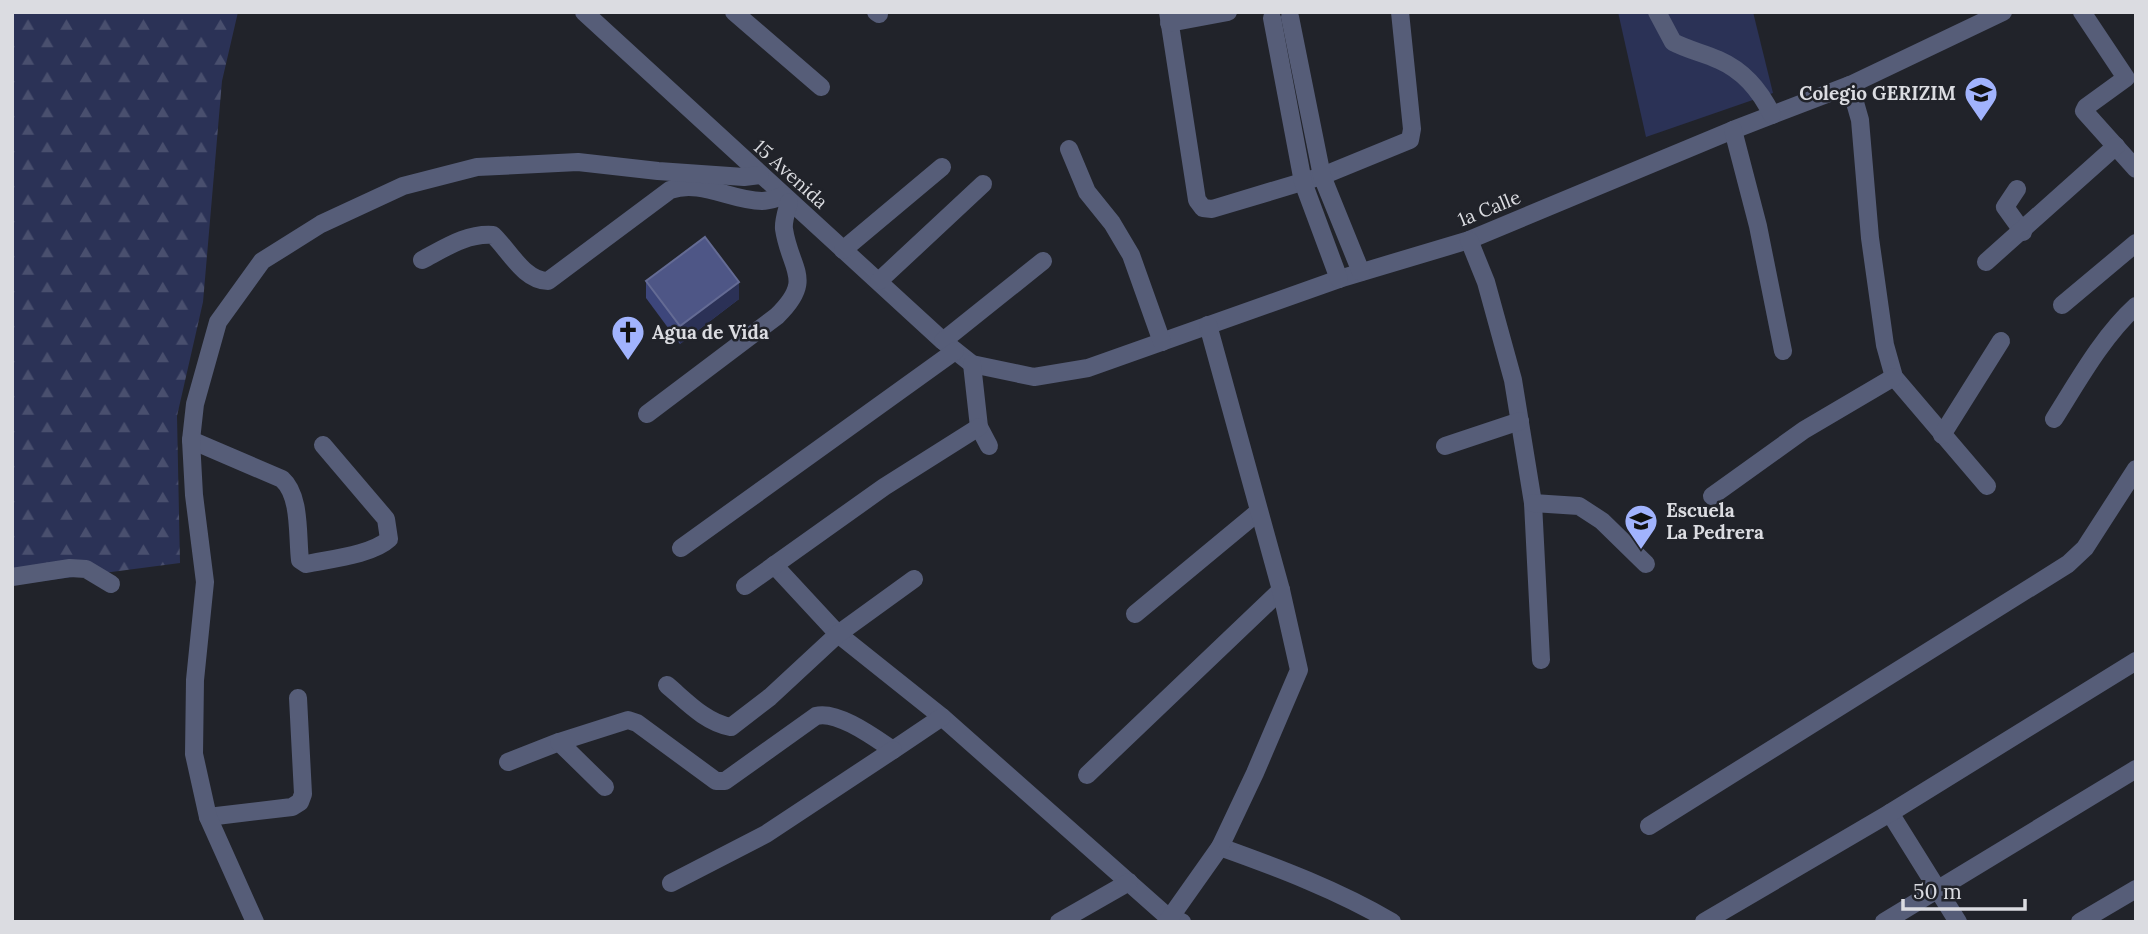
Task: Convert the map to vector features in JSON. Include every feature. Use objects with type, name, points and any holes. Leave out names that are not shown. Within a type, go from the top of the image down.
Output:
[{"type":"street","name":"15 Avenida","points":[[584,12],[786,199],[972,364]]},
{"type":"street","points":[[1228,12],[1169,18],[1197,200],[1203,208],[1212,209],[1322,176],[1410,140],[1412,130],[1400,12]]},
{"type":"street","points":[[1657,12],[1673,41],[1736,70],[1761,93],[1772,115]]},
{"type":"street","name":"1a Calle","points":[[972,364],[1034,377],[1088,368],[1339,279],[1469,240],[1733,130],[1850,85],[2003,12]]},
{"type":"street","points":[[2082,12],[2126,78],[2084,111],[2136,169]]},
{"type":"street","points":[[740,14],[821,87]]},
{"type":"street","points":[[1280,15],[1322,176],[1361,272]]},
{"type":"street","points":[[1280,15],[1303,182],[1339,279]]},
{"type":"street","points":[[1850,85],[1860,120],[1870,238],[1885,345],[1894,377],[1987,486]]},
{"type":"street","points":[[1733,130],[1758,226],[1783,351]]},
{"type":"street","points":[[1986,262],[2023,232],[2116,146]]},
{"type":"street","points":[[1069,149],[1087,192],[1112,223],[1131,255],[1162,342]]},
{"type":"street","points":[[256,922],[208,817],[194,754],[195,680],[205,582],[194,495],[191,440],[195,404],[218,322],[262,261],[321,224],[403,186],[477,167],[578,162],[659,171],[744,177],[760,175]]},
{"type":"street","points":[[844,250],[942,167]]},
{"type":"street","points":[[879,281],[983,184]]},
{"type":"street","points":[[422,260],[461,240],[480,234],[493,235],[528,275],[538,281],[548,281],[670,190],[694,187],[759,201],[786,199],[784,228],[799,278],[792,301],[777,316],[647,414]]},
{"type":"street","points":[[2017,189],[2005,207],[2023,232]]},
{"type":"street","points":[[1469,240],[1490,294],[1513,380],[1532,503],[1541,660]]},
{"type":"street","points":[[2062,305],[2136,243]]},
{"type":"street","points":[[681,548],[949,346],[1043,261]]},
{"type":"street","points":[[2054,419],[2084,370],[2126,314],[2136,306]]},
{"type":"street","points":[[774,565],[838,634],[942,717],[1173,920],[1220,847],[1298,677],[1298,660],[1281,590],[1208,325]]},
{"type":"street","points":[[1942,435],[2001,341]]},
{"type":"street","points":[[972,364],[979,427],[989,446]]},
{"type":"street","points":[[1712,496],[1804,430],[1894,377]]},
{"type":"street","points":[[1445,446],[1520,421]]},
{"type":"street","points":[[745,586],[884,486],[979,427]]},
{"type":"street","points":[[191,440],[282,479],[289,485],[293,497],[300,560],[306,564],[370,550],[389,539],[386,519],[323,445]]},
{"type":"street","points":[[1649,826],[2067,564],[2085,548],[2136,469]]},
{"type":"street","points":[[1532,503],[1579,506],[1602,521],[1646,564]]},
{"type":"street","points":[[1135,614],[1258,512]]},
{"type":"street","points":[[12,578],[70,568],[86,569],[111,584]]},
{"type":"street","points":[[667,685],[699,713],[723,726],[731,727],[770,697],[838,634],[914,579]]},
{"type":"street","points":[[1087,775],[1281,590]]},
{"type":"street","points":[[1704,922],[2133,668]]},
{"type":"street","points":[[208,817],[292,807],[300,802],[303,794],[299,698]]},
{"type":"street","points":[[508,762],[628,720],[637,723],[716,781],[731,778],[816,716],[825,713],[838,717],[893,750]]},
{"type":"street","points":[[671,883],[766,834],[942,717]]},
{"type":"street","points":[[559,742],[605,787]]},
{"type":"street","points":[[1884,922],[2136,769]]},
{"type":"street","points":[[1890,813],[1958,922]]},
{"type":"street","points":[[1220,847],[1298,875],[1369,908],[1392,922]]},
{"type":"street","points":[[1059,922],[1129,883]]},
{"type":"street","points":[[2080,922],[2136,889]]},
{"type":"green space","points":[[12,12],[238,12],[222,81],[203,302],[177,416],[180,563],[12,585]]},
{"type":"green space","points":[[1618,12],[1753,12],[1773,93],[1646,137]]},
{"type":"building","points":[[705,237],[739,282],[680,326],[646,281]]},
{"type":"place","name":"Colegio GERIZIM","points":[[1981,123]]},
{"type":"place","name":"Agua de Vida","points":[[628,362]]},
{"type":"place","name":"Escuela La Pedrera","points":[[1641,551]]}]
